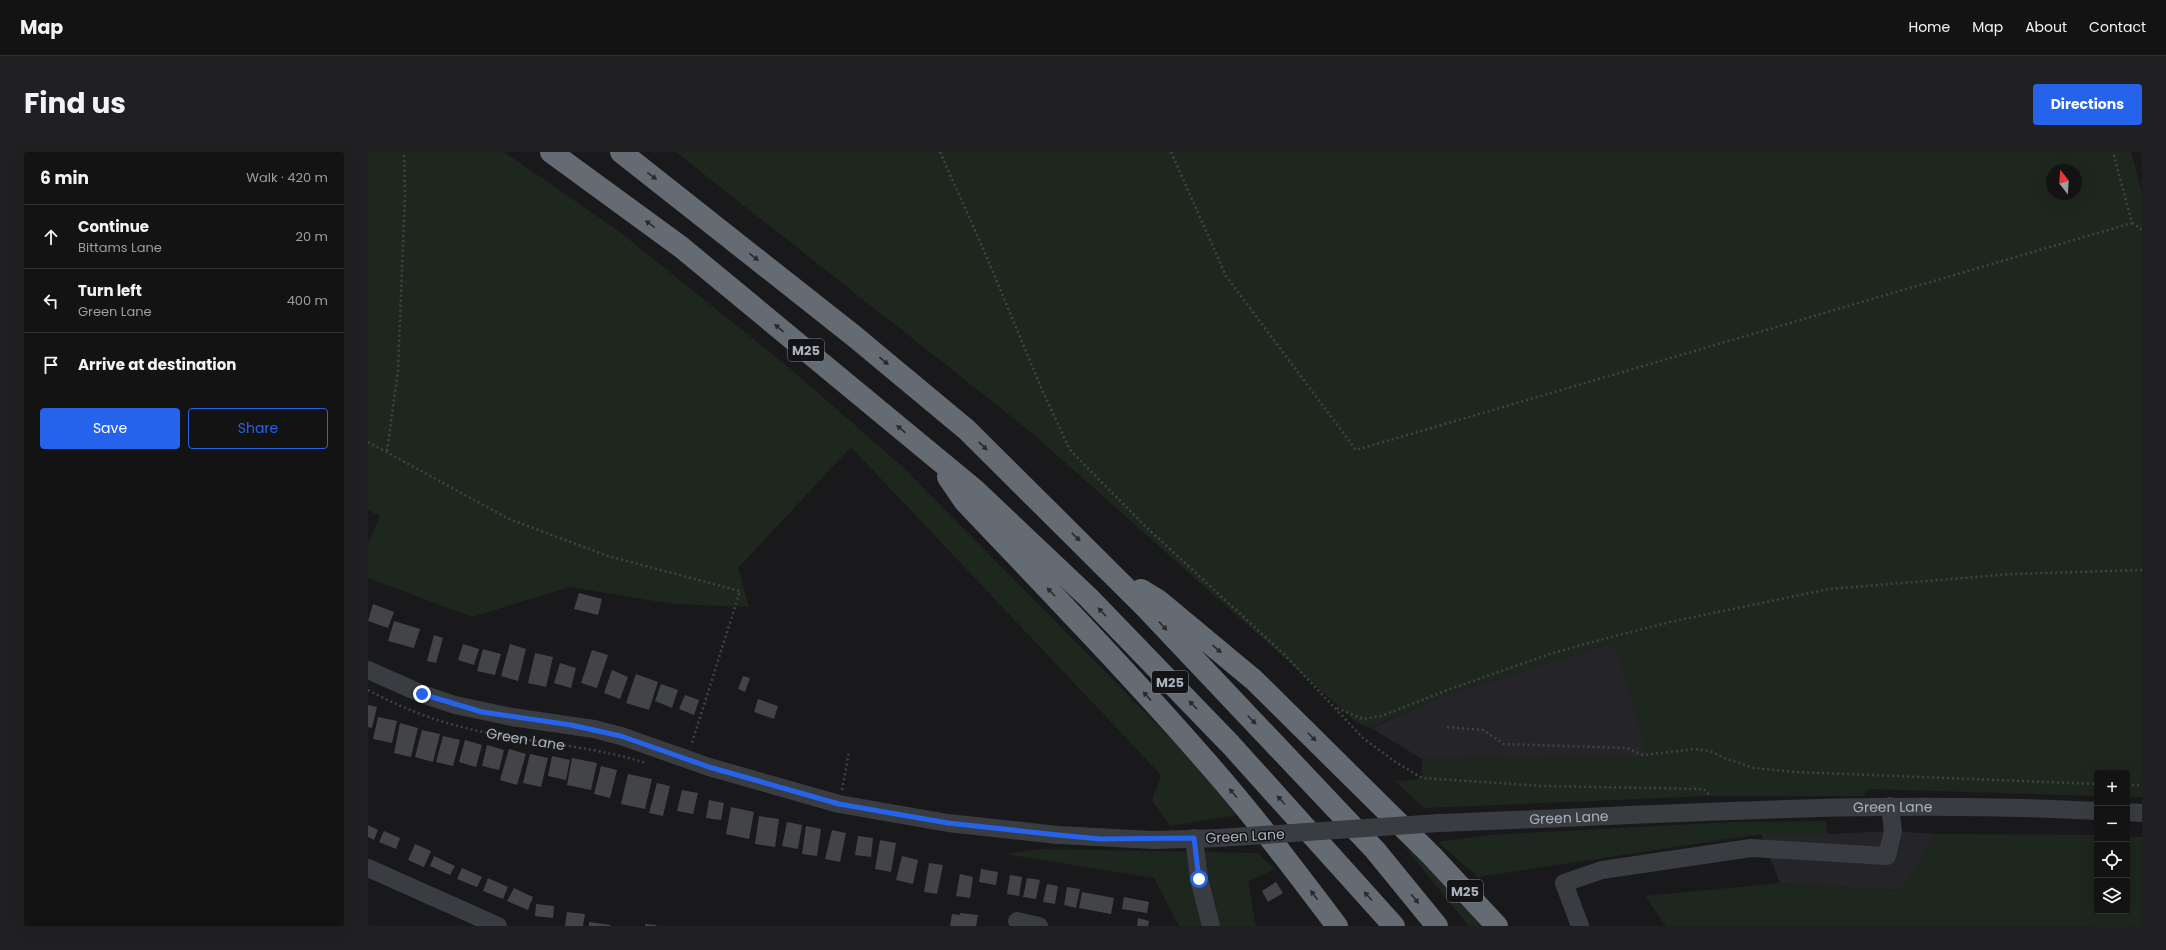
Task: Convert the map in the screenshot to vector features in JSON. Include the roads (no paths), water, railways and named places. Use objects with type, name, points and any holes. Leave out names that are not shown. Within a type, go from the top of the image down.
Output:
[{"type":"highway","name":"M25","points":[[551,152],[681,247],[975,490],[1088,597],[1231,745],[1394,926]]},
{"type":"highway","name":"M25","points":[[621,152],[854,336],[967,430],[1107,567],[1375,850],[1437,926]]},
{"type":"highway","name":"M25","points":[[931,454],[965,502],[1097,640],[1204,759],[1253,818],[1337,926]]},
{"type":"highway","name":"M25","points":[[1107,567],[1160,601],[1254,680],[1432,856],[1497,926]]},
{"type":"street","name":"Green Lane","points":[[368,670],[422,694],[455,705],[482,712],[571,725],[621,736],[709,767],[832,806],[948,823],[1058,835],[1109,839],[1219,838],[1439,823],[1716,811],[1890,806],[2021,807],[2094,811]]},
{"type":"street","points":[[1580,926],[1564,884],[1602,870],[1751,848],[1887,856],[1893,831],[1890,806]]},
{"type":"street","points":[[2130,812],[2142,813]]},
{"type":"street","points":[[1194,838],[1199,879],[1212,926]]},
{"type":"street","points":[[368,868],[498,926]]},
{"type":"street","points":[[1017,919],[1039,926]]}]
